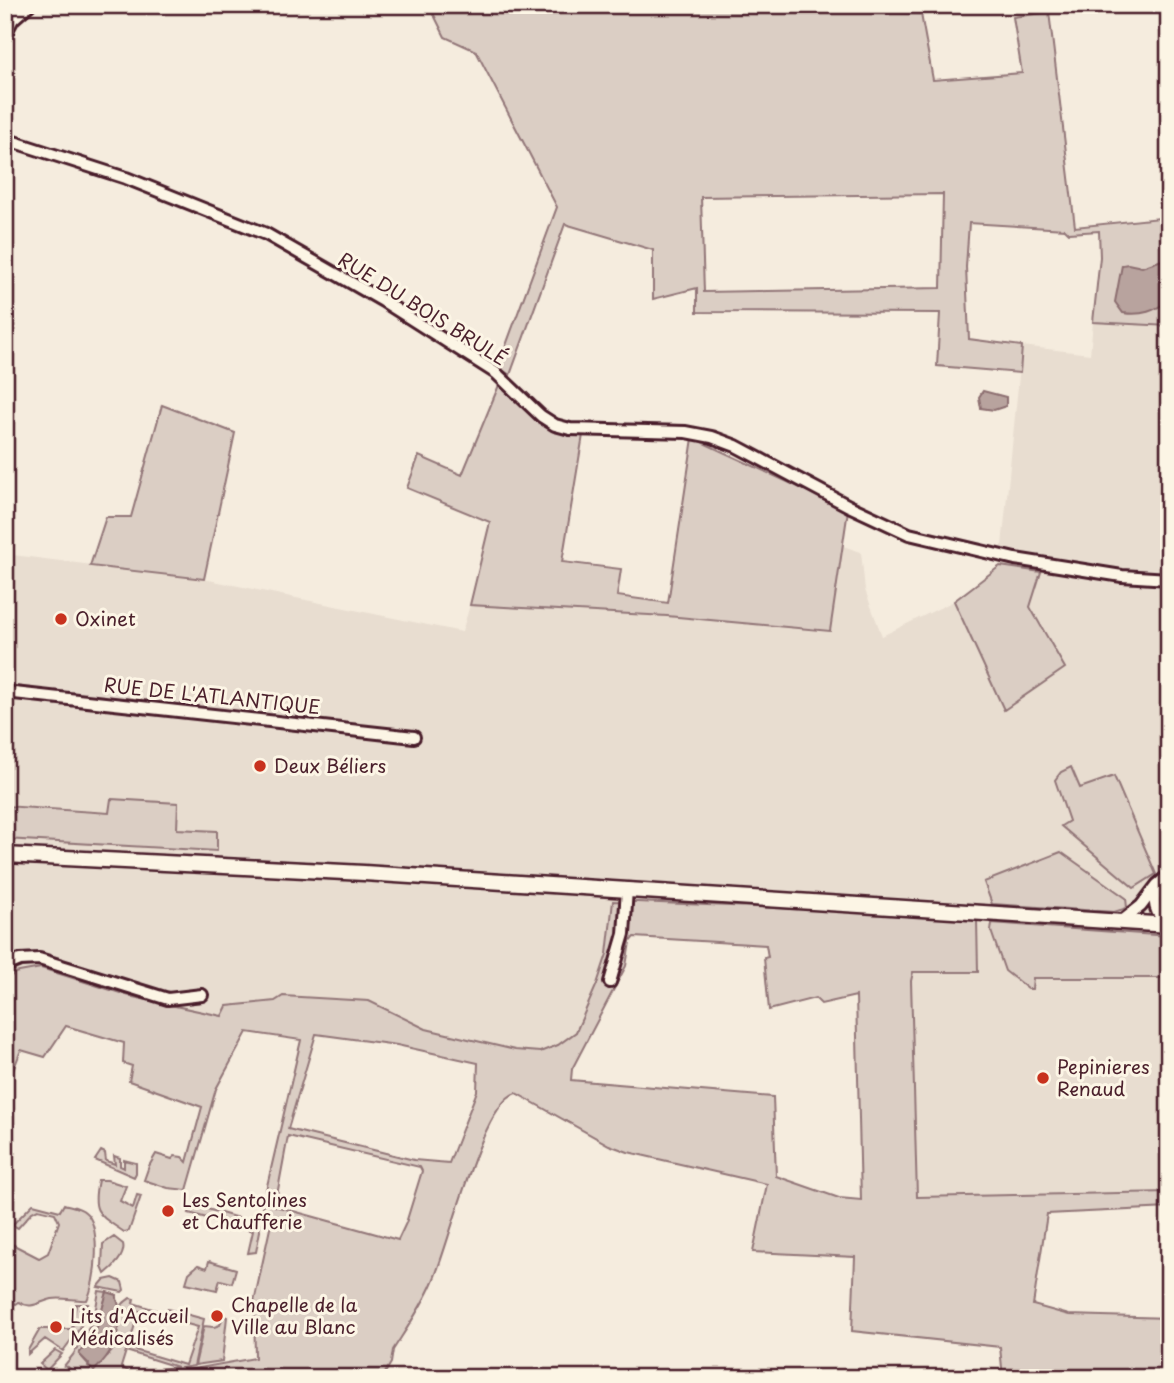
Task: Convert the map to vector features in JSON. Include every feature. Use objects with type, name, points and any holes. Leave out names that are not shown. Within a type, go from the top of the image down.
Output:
[{"type":"main road","points":[[5,855],[364,873],[1169,924]]},
{"type":"street","points":[[5,34],[13,19],[29,5]]},
{"type":"street","name":"RUE DU BOIS BRULÉ","points":[[5,138],[126,178],[265,234],[383,301],[496,373],[541,416],[555,425],[570,429],[686,432],[712,437],[736,446],[909,534],[1015,559],[1122,576],[1169,579]]},
{"type":"street","name":"RUE DE L'ATLANTIQUE","points":[[5,692],[414,737]]},
{"type":"street","points":[[1122,921],[1141,906],[1169,874]]},
{"type":"street","points":[[1157,885],[1155,910],[1158,916],[1169,924]]},
{"type":"street","points":[[610,982],[624,934],[627,889]]},
{"type":"street","points":[[5,966],[20,960],[39,959],[168,999],[202,995]]},
{"type":"shaded area","points":[[429,5],[830,5],[829,10],[921,14],[933,80],[1022,73],[1013,17],[1049,12],[1075,227],[1169,217],[1169,326],[1093,322],[1100,257],[1099,231],[1069,233],[1065,229],[969,223],[966,267],[969,339],[1022,346],[1020,373],[937,366],[940,313],[697,312],[697,288],[653,299],[653,250],[565,224],[510,375],[498,367],[557,207],[476,51],[445,37]],"holes":[[[943,194],[941,288],[704,292],[701,197]]]},
{"type":"shaded area","points":[[1169,260],[1169,300],[1148,312],[1123,313],[1115,302],[1122,265],[1142,267]]},
{"type":"shaded area","points":[[1093,322],[1169,326],[1169,1192],[917,1197],[911,981],[913,972],[978,972],[977,920],[613,901],[607,954],[576,1032],[558,1045],[540,1052],[515,1050],[426,1029],[369,1001],[275,1001],[227,1006],[223,1016],[133,997],[41,968],[5,983],[5,554],[204,579],[462,632],[470,605],[667,616],[829,631],[843,546],[861,552],[865,590],[882,636],[954,601],[1004,709],[1065,668],[1030,607],[1041,572],[1000,566],[1022,346],[1090,354]]},
{"type":"shaded area","points":[[499,385],[547,424],[583,435],[562,562],[621,569],[617,596],[668,603],[693,438],[848,510],[830,631],[667,616],[470,605],[490,522],[407,488],[419,456],[462,475]]},
{"type":"shaded area","points":[[983,391],[1006,397],[1006,406],[994,410],[981,408],[979,397]]},
{"type":"shaded area","points":[[162,405],[235,433],[204,579],[90,566],[106,517],[131,517]]},
{"type":"shaded area","points":[[1000,566],[1041,572],[1030,607],[1065,668],[1004,710],[954,601]]},
{"type":"shaded area","points":[[1071,767],[1080,788],[1114,776],[1156,874],[1134,888],[1061,826],[1069,821],[1055,780],[1061,772]]},
{"type":"shaded area","points":[[111,799],[178,803],[177,829],[217,831],[217,851],[5,839],[5,806],[109,813]]},
{"type":"shaded area","points":[[1061,852],[1126,898],[1127,908],[1114,912],[992,904],[984,882]]},
{"type":"shaded area","points":[[613,901],[977,920],[978,972],[913,972],[911,981],[917,1197],[1169,1192],[1169,1208],[1047,1214],[1033,1305],[1069,1315],[1169,1318],[1169,1378],[1003,1378],[1000,1347],[852,1331],[855,1257],[753,1252],[767,1184],[628,1152],[609,1145],[516,1093],[503,1102],[491,1121],[468,1177],[433,1281],[420,1308],[393,1350],[391,1363],[382,1378],[144,1378],[255,1358],[254,1302],[272,1219],[260,1216],[301,1040],[247,1032],[216,1089],[187,1190],[168,1188],[144,1180],[149,1166],[156,1154],[172,1159],[175,1156],[182,1157],[187,1162],[202,1107],[129,1081],[132,1066],[123,1063],[124,1043],[66,1026],[45,1057],[21,1050],[5,1092],[5,983],[14,973],[41,968],[133,997],[222,1016],[227,1006],[275,1001],[283,996],[369,1001],[426,1029],[515,1050],[540,1052],[558,1045],[576,1032],[607,954]],"holes":[[[634,937],[766,945],[768,957],[764,958],[769,1010],[815,998],[821,1004],[856,996],[861,1200],[839,1198],[776,1176],[773,1097],[571,1080],[572,1069],[626,966],[630,942]],[[316,1034],[397,1045],[478,1063],[477,1091],[449,1163],[414,1160],[288,1129]],[[288,1136],[420,1167],[422,1171],[398,1240],[275,1206]]]},
{"type":"shaded area","points":[[992,923],[1169,936],[1169,978],[1033,978],[1032,989],[1028,989],[1005,971],[991,931]]},
{"type":"shaded area","points":[[101,1151],[105,1153],[106,1161],[115,1164],[114,1156],[120,1158],[120,1166],[124,1168],[124,1160],[136,1163],[134,1177],[95,1160]]},
{"type":"shaded area","points":[[98,1180],[126,1186],[120,1201],[133,1208],[137,1195],[141,1196],[129,1231],[124,1232],[99,1212],[95,1200]]},
{"type":"shaded area","points":[[33,1204],[60,1211],[64,1204],[83,1210],[90,1219],[94,1229],[96,1254],[93,1281],[87,1300],[56,1299],[27,1305],[19,1302],[16,1304],[5,1297],[6,1232],[12,1235],[8,1242],[39,1258],[48,1253],[59,1222],[55,1213],[38,1209],[18,1228],[12,1225]]},
{"type":"shaded area","points":[[197,1206],[259,1224],[256,1252],[248,1253],[253,1231],[189,1213],[191,1208]]},
{"type":"shaded area","points":[[114,1237],[123,1244],[123,1252],[105,1274],[102,1267],[103,1244]]},
{"type":"shaded area","points":[[209,1261],[236,1269],[232,1283],[220,1280],[217,1290],[186,1283],[189,1273],[198,1265],[207,1268]]},
{"type":"shaded area","points":[[113,1278],[122,1282],[122,1292],[98,1287],[104,1280]]},
{"type":"shaded area","points":[[99,1291],[107,1292],[97,1328],[79,1354],[89,1365],[109,1355],[113,1349],[118,1318],[123,1304],[130,1298],[134,1299],[133,1303],[165,1313],[167,1309],[204,1319],[194,1366],[124,1378],[80,1378],[64,1366],[94,1319]],"holes":[[[139,1311],[198,1327],[185,1365],[128,1348]],[[126,1351],[177,1367],[130,1372],[121,1367]]]},
{"type":"shaded area","points":[[107,1292],[117,1295],[120,1311],[118,1330],[106,1358],[94,1371],[79,1354],[97,1328]]},
{"type":"shaded area","points":[[76,1304],[88,1304],[80,1328],[63,1351],[45,1339],[28,1354],[40,1329],[72,1329]]},
{"type":"shaded area","points":[[223,1316],[227,1317],[222,1361],[195,1365],[204,1326],[220,1325]]},
{"type":"shaded area","points":[[55,1350],[62,1354],[47,1370],[40,1364]]},
{"type":"place","name":"Oxinet","points":[[61,619]]},
{"type":"place","name":"Deux Béliers","points":[[260,766]]},
{"type":"place","name":"Pepinieres Renaud","points":[[1043,1078]]},
{"type":"place","name":"Les Sentolines et Chaufferie","points":[[168,1211]]},
{"type":"place","name":"Chapelle de la Ville au Blanc","points":[[217,1316]]},
{"type":"place","name":"Lits d'Accueil Médicalisés","points":[[56,1327]]}]
